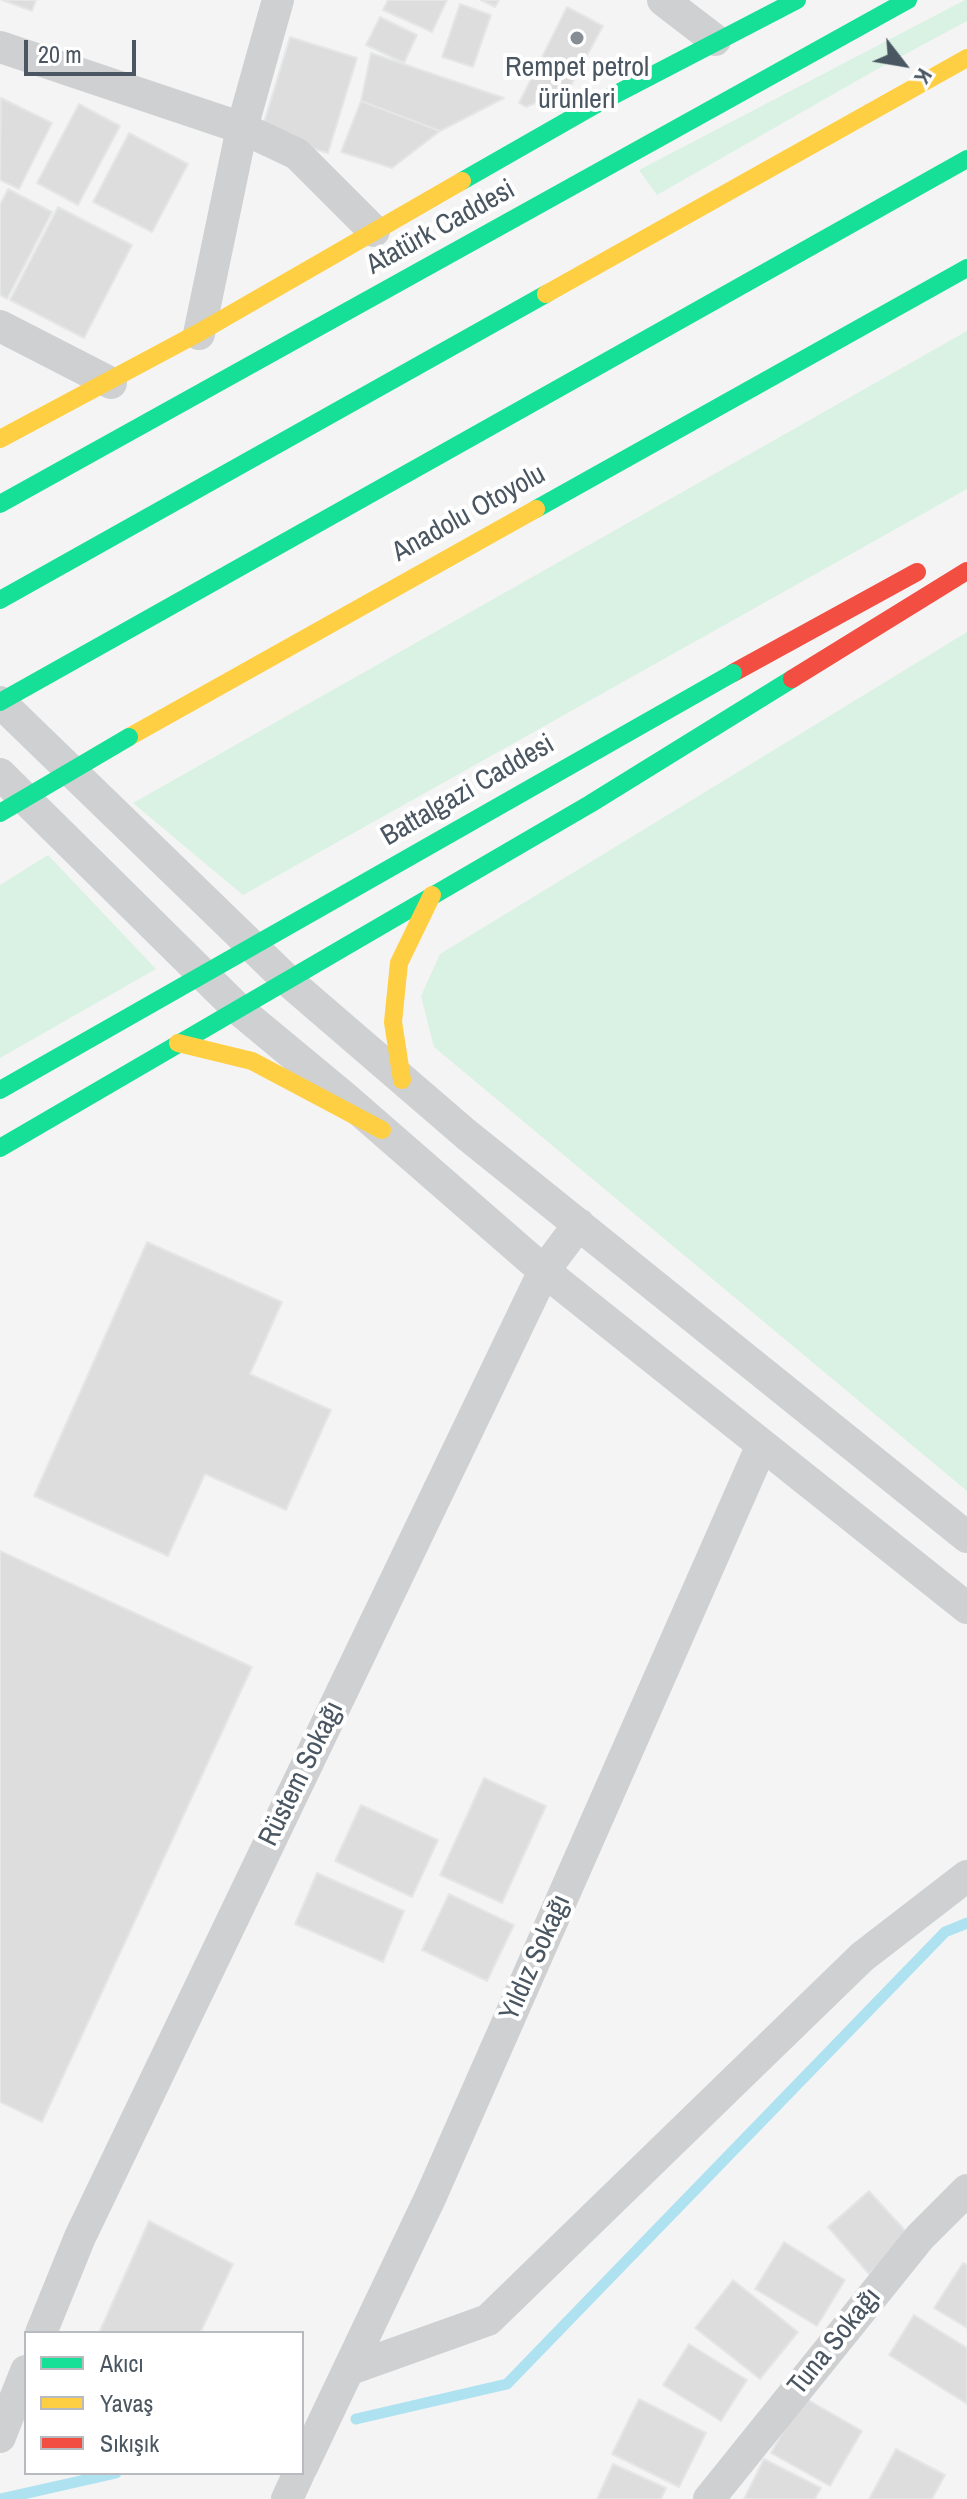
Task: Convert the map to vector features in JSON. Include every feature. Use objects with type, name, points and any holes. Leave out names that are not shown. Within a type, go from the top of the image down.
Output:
[{"type":"main road","name":"Atatürk Caddesi","points":[[0,439],[199,334],[374,231],[715,40],[797,0]]},
{"type":"main road","name":"Atatürk Caddesi","points":[[0,504],[908,0]]},
{"type":"main road","points":[[6,596],[967,58]]},
{"type":"main road","points":[[0,702],[967,159]]},
{"type":"main road","name":"Anadolu Otoyolu","points":[[0,813],[129,737],[967,268]]},
{"type":"main road","name":"Battalgazi Caddesi","points":[[0,1090],[871,595],[939,561]]},
{"type":"main road","points":[[0,1148],[590,804],[967,571]]},
{"type":"main road","points":[[402,1080],[393,1022],[399,963],[432,895]]},
{"type":"main road","points":[[178,1043],[252,1061],[382,1130]]},
{"type":"street","points":[[199,334],[242,128],[278,0]]},
{"type":"street","points":[[663,0],[715,40]]},
{"type":"street","points":[[0,47],[242,128],[297,154],[374,231]]},
{"type":"street","points":[[0,326],[111,383]]},
{"type":"street","points":[[0,702],[287,980],[402,1080],[967,1537]]},
{"type":"street","points":[[0,774],[238,1009],[544,1271],[967,1608]]},
{"type":"street","name":"Rüstem Sokağı","points":[[42,2331],[86,2222],[544,1271],[579,1224]]},
{"type":"street","name":"Yıldız Sokağı","points":[[304,2463],[431,2196],[762,1445]]},
{"type":"street","points":[[348,2370],[488,2320],[862,1957],[967,1876]]},
{"type":"street","name":"Tuna Sokağı","points":[[709,2499],[920,2237],[967,2190]]},
{"type":"street","points":[[0,2437],[24,2376]]},
{"type":"street","points":[[287,2499],[298,2475]]},
{"type":"green space","points":[[965,0],[967,21],[657,195],[639,170]]},
{"type":"green space","points":[[967,331],[967,489],[243,895],[133,803]]},
{"type":"green space","points":[[967,632],[967,1491],[434,1047],[421,996],[440,954]]},
{"type":"green space","points":[[48,855],[156,969],[0,1058],[0,885]]},
{"type":"building","points":[[2,0],[36,0],[32,11]]},
{"type":"building","points":[[388,0],[447,0],[432,32],[383,10]]},
{"type":"building","points":[[481,0],[499,0],[495,7]]},
{"type":"building","points":[[460,4],[491,15],[473,67],[442,57]]},
{"type":"building","points":[[567,7],[603,26],[569,89],[526,107],[519,103]]},
{"type":"building","points":[[380,17],[417,35],[404,63],[366,45]]},
{"type":"building","points":[[290,37],[357,58],[328,153],[261,133]]},
{"type":"building","points":[[371,53],[504,98],[440,131],[361,101]]},
{"type":"building","points":[[1,98],[52,123],[19,189],[0,180]]},
{"type":"building","points":[[361,101],[440,131],[392,168],[341,152]]},
{"type":"building","points":[[79,104],[120,126],[78,205],[37,183]]},
{"type":"building","points":[[129,133],[188,164],[152,232],[93,202]]},
{"type":"building","points":[[8,189],[52,212],[7,299],[0,295],[0,205]]},
{"type":"building","points":[[58,207],[132,245],[84,338],[10,300]]},
{"type":"building","points":[[147,1242],[282,1302],[250,1374],[331,1410],[286,1510],[205,1474],[168,1556],[34,1496]]},
{"type":"building","points":[[0,1551],[252,1667],[42,2122],[0,2102]]},
{"type":"building","points":[[484,1778],[546,1806],[502,1903],[440,1875]]},
{"type":"building","points":[[361,1805],[438,1840],[412,1897],[335,1861]]},
{"type":"building","points":[[317,1873],[404,1911],[383,1962],[295,1924]]},
{"type":"building","points":[[449,1894],[514,1925],[487,1981],[422,1950]]},
{"type":"building","points":[[869,2191],[910,2236],[869,2274],[828,2227]]},
{"type":"building","points":[[149,2221],[233,2264],[201,2331],[100,2331]]},
{"type":"building","points":[[784,2242],[845,2280],[817,2326],[755,2289]]},
{"type":"building","points":[[963,2263],[967,2265],[967,2328],[934,2308]]},
{"type":"building","points":[[733,2280],[798,2332],[760,2379],[695,2328]]},
{"type":"building","points":[[914,2315],[967,2348],[967,2404],[889,2355]]},
{"type":"building","points":[[689,2344],[747,2380],[721,2421],[663,2385]]},
{"type":"building","points":[[803,2397],[862,2431],[830,2486],[771,2453]]},
{"type":"building","points":[[639,2399],[706,2433],[679,2487],[612,2454]]},
{"type":"building","points":[[896,2449],[945,2475],[932,2499],[869,2499]]},
{"type":"building","points":[[764,2459],[821,2488],[815,2499],[744,2499]]},
{"type":"building","points":[[613,2464],[666,2488],[661,2499],[597,2499]]},
{"type":"waterway","points":[[356,2419],[507,2384],[945,1932],[967,1923]]},
{"type":"waterway","points":[[1,2499],[107,2475]]},
{"type":"traffic: fast","points":[[462,181],[595,105],[797,0]]},
{"type":"traffic: fast","points":[[0,504],[908,0]]},
{"type":"traffic: fast","points":[[0,702],[967,159]]},
{"type":"traffic: fast","points":[[536,509],[967,268]]},
{"type":"traffic: fast","points":[[0,600],[546,294]]},
{"type":"traffic: fast","points":[[0,1090],[733,673]]},
{"type":"traffic: fast","points":[[0,1148],[590,804],[792,679]]},
{"type":"traffic: fast","points":[[0,813],[129,737]]},
{"type":"traffic: slow","points":[[546,294],[967,58]]},
{"type":"traffic: slow","points":[[0,439],[200,332],[462,181]]},
{"type":"traffic: slow","points":[[129,737],[536,509]]},
{"type":"traffic: slow","points":[[402,1080],[393,1022],[399,963],[432,895]]},
{"type":"traffic: slow","points":[[178,1043],[252,1061],[382,1130]]},
{"type":"traffic: jam","points":[[792,679],[967,571]]},
{"type":"traffic: jam","points":[[733,673],[917,572]]},
{"type":"place","name":"Rempet petrol ürünleri","points":[[577,38]]}]
